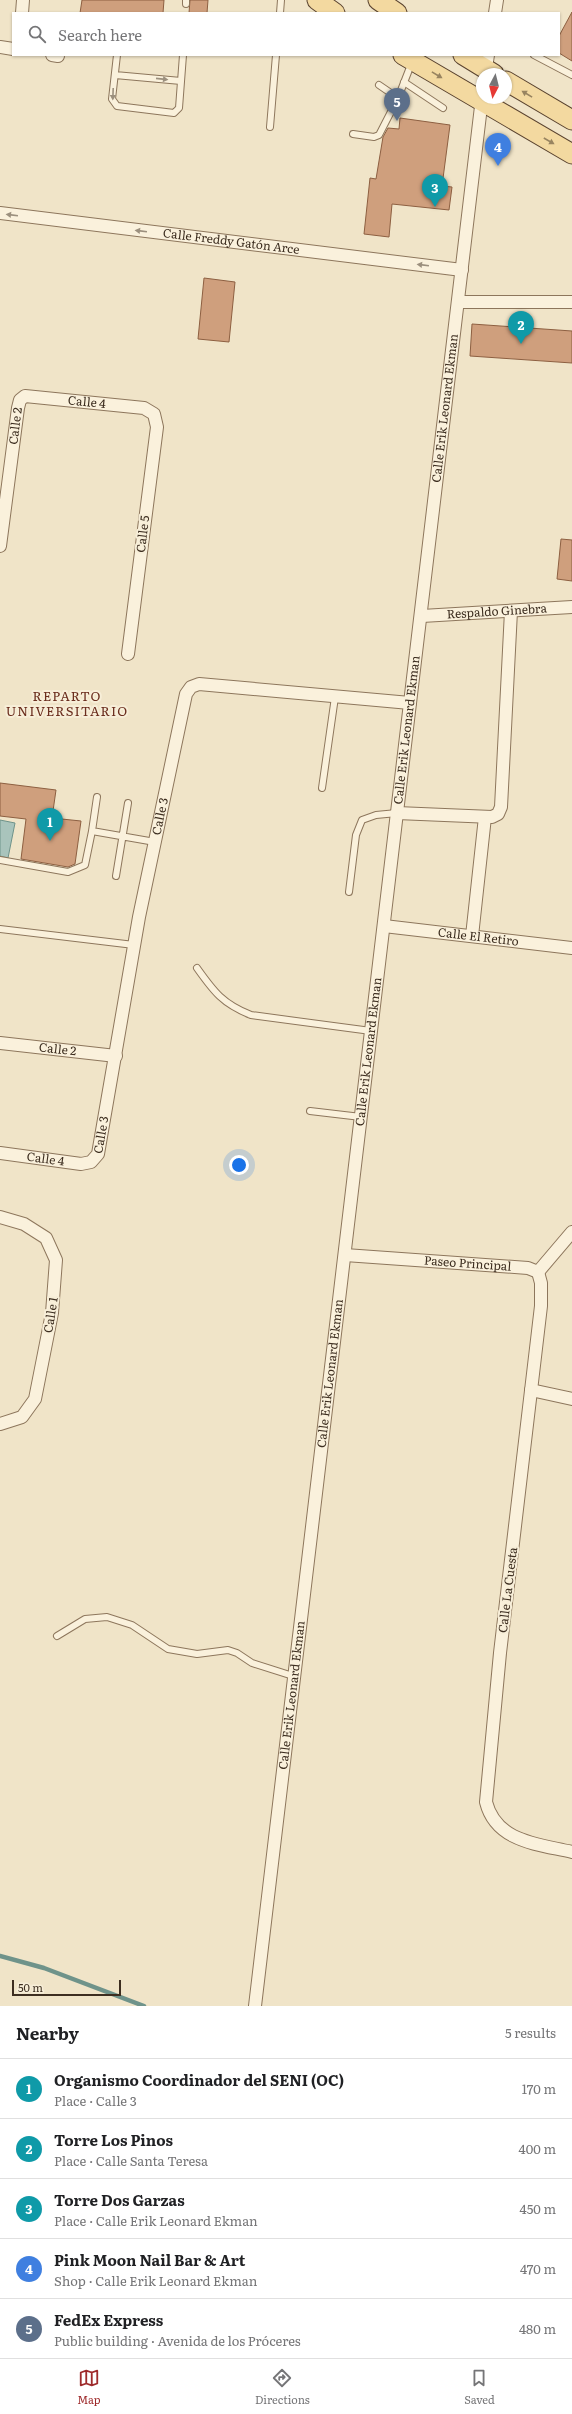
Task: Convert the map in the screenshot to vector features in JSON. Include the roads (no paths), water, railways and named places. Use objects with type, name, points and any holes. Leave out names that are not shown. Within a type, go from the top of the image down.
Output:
[{"type":"main road","points":[[318,0],[334,12]]},
{"type":"main road","points":[[378,0],[396,12]]},
{"type":"main road","points":[[465,56],[488,68]]},
{"type":"main road","points":[[408,58],[476,97]]},
{"type":"main road","points":[[512,85],[572,120]]},
{"type":"main road","points":[[489,104],[572,154]]},
{"type":"street","points":[[22,12],[23,0]]},
{"type":"street","points":[[495,12],[497,0]]},
{"type":"street","points":[[0,48],[12,49]]},
{"type":"street","name":"Calle Erik Leonard Ekman","points":[[255,2006],[293,1676],[345,1255],[410,703],[422,616],[482,104]]},
{"type":"street","name":"Calle Freddy Gatón Arce","points":[[0,213],[462,270]]},
{"type":"street","points":[[458,302],[572,302]]},
{"type":"street","name":"Calle 4","points":[[20,400],[24,396],[144,408],[154,414]]},
{"type":"street","name":"Calle 2","points":[[0,546],[5,466],[20,400]]},
{"type":"street","name":"Calle 5","points":[[128,654],[157,427],[154,414]]},
{"type":"street","name":"Respaldo Ginebra","points":[[422,616],[572,607]]},
{"type":"street","points":[[397,813],[485,817],[492,817],[498,814],[501,807],[511,611]]},
{"type":"street","name":"Calle 3","points":[[91,1162],[98,1154],[134,945],[186,694],[190,687],[199,684],[410,703]]},
{"type":"street","points":[[472,936],[485,817]]},
{"type":"street","name":"Calle El Retiro","points":[[384,926],[572,948]]},
{"type":"street","name":"Calle 2","points":[[0,1043],[116,1056]]},
{"type":"street","name":"Calle 4","points":[[0,1154],[81,1164],[91,1162]]},
{"type":"street","name":"Calle 1","points":[[0,1217],[24,1224],[46,1238],[56,1260],[52,1313],[35,1398],[22,1417],[0,1424]]},
{"type":"street","points":[[538,1272],[572,1232]]},
{"type":"street","name":"Paseo Principal","points":[[345,1255],[528,1268],[538,1272]]},
{"type":"street","name":"Calle La Cuesta","points":[[538,1272],[541,1283],[541,1306],[500,1653],[486,1802],[489,1815],[506,1832],[522,1841],[572,1852]]},
{"type":"street","points":[[531,1390],[572,1399]]},
{"type":"lane","points":[[280,12],[281,0]]},
{"type":"lane","points":[[117,56],[112,99],[117,106],[174,112],[179,108],[183,56]]},
{"type":"lane","points":[[270,127],[276,56]]},
{"type":"lane","points":[[536,56],[572,75]]},
{"type":"lane","points":[[353,134],[378,136],[398,98],[404,82],[408,58]]},
{"type":"lane","points":[[115,75],[181,81]]},
{"type":"lane","points":[[404,82],[443,108]]},
{"type":"lane","points":[[379,85],[398,98]]},
{"type":"lane","points":[[322,788],[335,697]]},
{"type":"lane","points":[[0,860],[60,871],[73,871],[85,865],[97,797]]},
{"type":"lane","points":[[116,876],[128,803]]},
{"type":"lane","points":[[349,892],[356,835],[362,820],[376,815],[397,813]]},
{"type":"lane","points":[[92,831],[155,842]]},
{"type":"lane","points":[[0,929],[134,945]]},
{"type":"lane","points":[[197,968],[215,994],[234,1008],[263,1017],[371,1031]]},
{"type":"lane","points":[[310,1110],[361,1117]]},
{"type":"lane","points":[[57,1636],[85,1619],[107,1617],[132,1625],[168,1649],[197,1654],[228,1650],[237,1653],[252,1663],[293,1676]]},
{"type":"water","points":[[0,820],[15,823],[8,858],[0,856]]},
{"type":"waterway","points":[[0,1956],[44,1968],[144,2006]]},
{"type":"place","name":"FedEx Express","points":[[397,121]]},
{"type":"place","name":"Pink Moon Nail Bar & Art","points":[[498,166]]},
{"type":"place","name":"Torre Dos Garzas","points":[[435,207]]},
{"type":"place","name":"Torre Los Pinos","points":[[521,344]]},
{"type":"place","name":"Organismo Coordinador del SENI (OC)","points":[[50,841]]},
{"type":"district","name":"REPARTO UNIVERSITARIO","points":[[67,704]]}]
